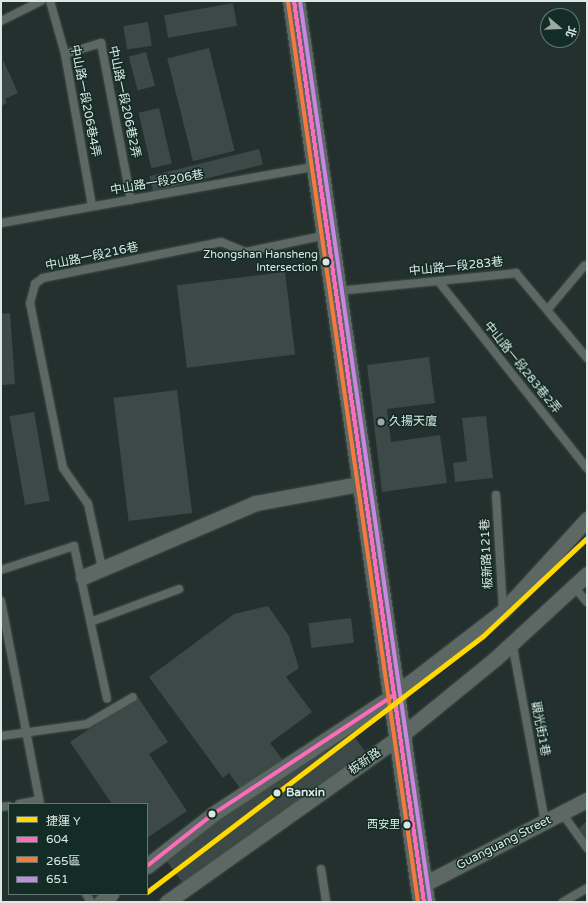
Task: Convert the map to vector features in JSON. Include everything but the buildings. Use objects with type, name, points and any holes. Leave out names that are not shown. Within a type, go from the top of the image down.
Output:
[{"type":"main road","points":[[294,1],[394,695],[398,738],[423,894]]},
{"type":"street","points":[[83,578],[102,568],[256,503],[364,483]]},
{"type":"street","points":[[148,865],[213,814],[394,695],[503,611],[587,519]]},
{"type":"street","name":"板新路","points":[[167,902],[398,738],[512,641],[587,574]]},
{"type":"street","name":"Guanguang Street","points":[[423,894],[545,821],[587,800]]},
{"type":"street","points":[[101,902],[110,895]]},
{"type":"lane","points":[[1,21],[42,1]]},
{"type":"lane","name":"中山路一段206巷4弄","points":[[50,1],[64,54],[92,206]]},
{"type":"lane","name":"中山路一段206巷2弄","points":[[64,54],[101,43],[131,200]]},
{"type":"lane","name":"中山路一段206巷","points":[[1,223],[318,166]]},
{"type":"lane","name":"中山路一段216巷","points":[[102,568],[88,504],[63,468],[30,303],[35,284],[43,278],[221,242],[246,252],[327,235]]},
{"type":"lane","points":[[548,309],[585,265]]},
{"type":"lane","name":"中山路一段283巷","points":[[336,291],[516,273],[548,309],[587,358]]},
{"type":"lane","name":"中山路一段283巷2弄","points":[[438,282],[587,468]]},
{"type":"lane","name":"板新路121巷","points":[[496,495],[503,611]]},
{"type":"lane","points":[[1,570],[74,546],[93,621],[107,698]]},
{"type":"lane","points":[[574,587],[587,602]]},
{"type":"lane","points":[[93,621],[179,589]]},
{"type":"lane","points":[[1,601],[39,802]]},
{"type":"lane","name":"觀光街1巷","points":[[512,641],[545,821]]},
{"type":"lane","points":[[1,736],[87,724],[133,697]]},
{"type":"lane","points":[[562,813],[587,848]]},
{"type":"lane","points":[[321,869],[326,902]]},
{"type":"lane","points":[[563,902],[587,888]]},
{"type":"metro line","name":"Y","points":[[148,891],[483,636],[587,538]]},
{"type":"transit line","name":"604","points":[[294,1],[424,902]]},
{"type":"transit line","name":"651","points":[[300,1],[430,901]]},
{"type":"transit line","name":"265區","points":[[288,2],[418,902]]},
{"type":"transit line","name":"604","points":[[148,865],[213,814],[394,695]]},
{"type":"place","name":"Zhongshan Hansheng Intersection","points":[[326,262]]},
{"type":"place","name":"久揚天廈","points":[[381,422]]},
{"type":"place","name":"Banxin","points":[[277,793]]},
{"type":"place","name":"西安里","points":[[407,825]]}]
